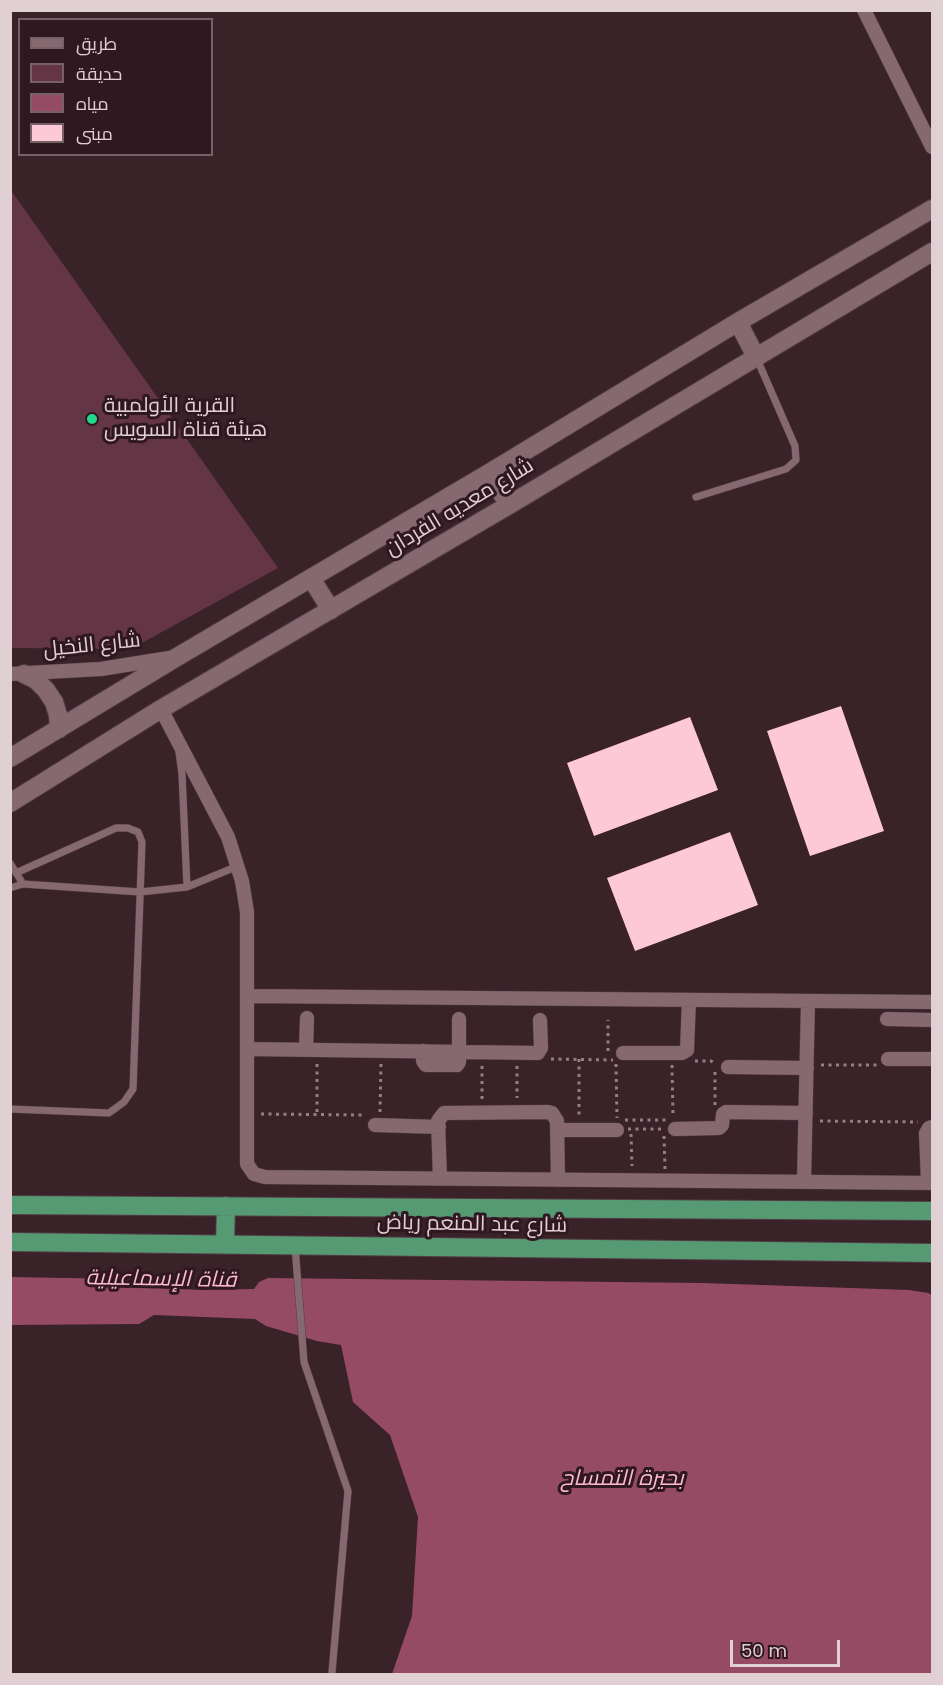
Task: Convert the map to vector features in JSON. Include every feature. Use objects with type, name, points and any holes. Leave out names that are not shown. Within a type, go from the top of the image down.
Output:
[{"type":"highway","name":"شارع عبد المنعم رياض","points":[[10,1204],[933,1211]]},
{"type":"highway","points":[[225,1245],[226,1206]]},
{"type":"highway","name":"شارع عبد المنعم رياض","points":[[10,1242],[933,1252]]},
{"type":"street","points":[[864,10],[933,147]]},
{"type":"street","name":"شارع معديه الفردان","points":[[10,758],[738,322],[933,209]]},
{"type":"street","name":"شارع معديه الفردان","points":[[10,803],[161,709],[933,252]]},
{"type":"street","points":[[738,322],[756,357]]},
{"type":"street","points":[[489,473],[508,505]]},
{"type":"street","points":[[311,578],[331,610]]},
{"type":"street","name":"شارع النخيل","points":[[17,674],[101,669],[177,657]]},
{"type":"street","points":[[17,674],[36,680],[50,696],[58,715],[59,729]]},
{"type":"street","points":[[161,709],[221,824],[238,866],[247,912],[247,1164],[254,1174],[259,1176],[440,1179],[930,1182],[926,1133],[931,1127]]},
{"type":"street","points":[[248,996],[933,1002]]},
{"type":"street","points":[[619,1056],[682,1053],[687,1050],[689,1000]]},
{"type":"street","points":[[804,1182],[808,1001]]},
{"type":"street","points":[[307,1018],[312,1050]]},
{"type":"street","points":[[459,1019],[459,1052]]},
{"type":"street","points":[[887,1019],[933,1020]]},
{"type":"street","points":[[248,1049],[539,1052],[540,1020]]},
{"type":"street","points":[[888,1062],[933,1059]]},
{"type":"street","points":[[728,1067],[807,1066]]},
{"type":"street","points":[[440,1179],[438,1121],[444,1113],[548,1112],[556,1117],[558,1180]]},
{"type":"street","points":[[669,1129],[719,1128],[723,1114],[726,1112],[806,1116]]},
{"type":"street","points":[[375,1119],[439,1126]]},
{"type":"street","points":[[557,1126],[624,1129]]},
{"type":"lane","points":[[696,497],[786,469],[796,460],[795,446],[756,357]]},
{"type":"lane","points":[[176,735],[182,774],[187,887]]},
{"type":"lane","points":[[10,1109],[109,1113],[124,1102],[133,1089],[142,842],[138,832],[128,828],[116,828],[16,873]]},
{"type":"lane","points":[[10,863],[23,884]]},
{"type":"lane","points":[[10,888],[23,884],[140,892],[187,887],[238,866]]},
{"type":"lane","points":[[295,1246],[304,1362],[348,1491],[332,1672]]},
{"type":"path","points":[[608,1020],[608,1060]]},
{"type":"path","points":[[312,1050],[317,1115]]},
{"type":"path","points":[[247,1114],[375,1119],[381,1050]]},
{"type":"path","points":[[482,1052],[482,1112]]},
{"type":"path","points":[[517,1052],[517,1112]]},
{"type":"path","points":[[619,1056],[616,1120],[674,1119],[672,1060]]},
{"type":"path","points":[[557,1126],[579,1121],[579,1059]]},
{"type":"path","points":[[807,1066],[888,1062]]},
{"type":"path","points":[[806,1116],[918,1122],[931,1127]]},
{"type":"path","points":[[630,1120],[624,1129],[632,1180]]},
{"type":"path","points":[[663,1120],[669,1129],[665,1180]]},
{"type":"path","points":[[624,1129],[669,1129]]},
{"type":"green space","name":"القرية الأولمبية هيئة قناة السويس","points":[[10,189],[278,568],[131,649],[11,648]]},
{"type":"water","name":"بحيرة التمساح","points":[[11,1277],[123,1279],[150,1288],[203,1290],[254,1289],[259,1282],[268,1278],[703,1283],[909,1290],[928,1293],[932,1295],[932,1674],[392,1674],[412,1616],[418,1517],[390,1435],[353,1402],[341,1345],[317,1341],[266,1326],[255,1319],[154,1315],[139,1324],[11,1325]]},
{"type":"building","points":[[841,706],[884,831],[810,856],[767,731]]},
{"type":"building","points":[[690,717],[718,790],[594,836],[567,763]]},
{"type":"building","points":[[730,832],[758,905],[635,951],[607,878]]},
{"type":"place","name":"القرية الأولمبية هيئة قناة السويس","points":[[92,419]]},
{"type":"water label","name":"قناة الإسماعيلية","points":[[161,1280]]}]
